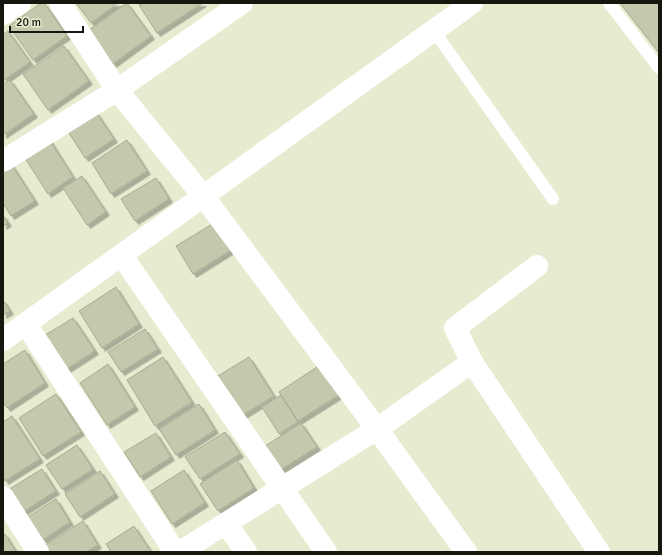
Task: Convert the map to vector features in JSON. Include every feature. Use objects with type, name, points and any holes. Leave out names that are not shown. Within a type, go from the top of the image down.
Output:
[{"type":"street","points":[[3,14],[20,3]]},
{"type":"street","points":[[60,3],[116,90],[204,197],[377,429],[466,552]]},
{"type":"street","points":[[3,161],[116,90],[242,3]]},
{"type":"street","points":[[3,340],[122,256],[472,3]]},
{"type":"street","points":[[122,256],[326,552]]},
{"type":"street","points":[[537,266],[455,328],[472,362],[599,552]]},
{"type":"street","points":[[26,324],[175,552]]},
{"type":"street","points":[[180,552],[377,429],[472,362]]},
{"type":"street","points":[[3,497],[38,552]]},
{"type":"street","points":[[226,523],[246,552]]},
{"type":"lane","points":[[609,3],[659,68]]},
{"type":"lane","points":[[434,31],[553,199]]},
{"type":"building","points":[[41,3],[44,3],[67,36],[33,60],[9,26]]},
{"type":"building","points":[[76,3],[118,3],[91,23]]},
{"type":"building","points":[[127,3],[151,36],[113,64],[89,30]]},
{"type":"building","points":[[142,3],[203,3],[157,33],[139,5]]},
{"type":"building","points":[[620,3],[659,3],[659,53]]},
{"type":"building","points":[[8,31],[30,62],[3,81],[3,35]]},
{"type":"building","points":[[64,46],[89,81],[48,110],[23,74]]},
{"type":"building","points":[[10,80],[34,114],[3,135],[3,84]]},
{"type":"building","points":[[96,112],[114,139],[85,158],[67,130]]},
{"type":"building","points":[[49,139],[73,177],[48,194],[23,155]]},
{"type":"building","points":[[127,140],[147,171],[111,194],[92,163]]},
{"type":"building","points":[[11,164],[35,201],[11,216],[3,203],[3,170]]},
{"type":"building","points":[[82,176],[106,212],[87,225],[63,188]]},
{"type":"building","points":[[156,178],[169,199],[135,221],[121,199]]},
{"type":"building","points":[[3,215],[8,223],[3,226]]},
{"type":"building","points":[[219,220],[236,247],[193,274],[176,246]]},
{"type":"building","points":[[116,287],[139,324],[102,348],[79,311]]},
{"type":"building","points":[[3,300],[10,311],[3,315]]},
{"type":"building","points":[[73,318],[95,351],[64,371],[42,337]]},
{"type":"building","points":[[145,329],[158,349],[121,372],[108,352]]},
{"type":"building","points":[[25,350],[45,383],[7,408],[3,402],[3,364]]},
{"type":"building","points":[[163,357],[192,402],[155,426],[127,380]]},
{"type":"building","points":[[249,357],[274,396],[238,418],[213,379]]},
{"type":"building","points":[[108,364],[135,407],[107,425],[80,383]]},
{"type":"building","points":[[320,365],[339,395],[298,421],[279,392]]},
{"type":"building","points":[[56,394],[81,432],[43,456],[19,418]]},
{"type":"building","points":[[281,395],[298,422],[279,434],[262,407]]},
{"type":"building","points":[[199,404],[215,430],[176,455],[159,429]]},
{"type":"building","points":[[12,416],[40,459],[5,481],[3,477],[3,422]]},
{"type":"building","points":[[301,423],[317,447],[274,474],[259,450]]},
{"type":"building","points":[[225,432],[240,454],[200,479],[185,457]]},
{"type":"building","points":[[156,433],[171,457],[140,477],[124,452]]},
{"type":"building","points":[[77,445],[93,469],[62,489],[46,465]]},
{"type":"building","points":[[237,460],[254,488],[218,511],[200,484]]},
{"type":"building","points":[[42,469],[56,491],[23,512],[8,490]]},
{"type":"building","points":[[184,470],[205,503],[172,524],[151,491]]},
{"type":"building","points":[[100,471],[115,494],[80,517],[65,494]]},
{"type":"building","points":[[56,499],[70,522],[43,540],[28,517]]},
{"type":"building","points":[[83,521],[98,545],[86,552],[44,552],[41,548]]},
{"type":"building","points":[[134,526],[151,552],[111,552],[106,544]]},
{"type":"building","points":[[5,534],[16,552],[3,552],[3,535]]}]
